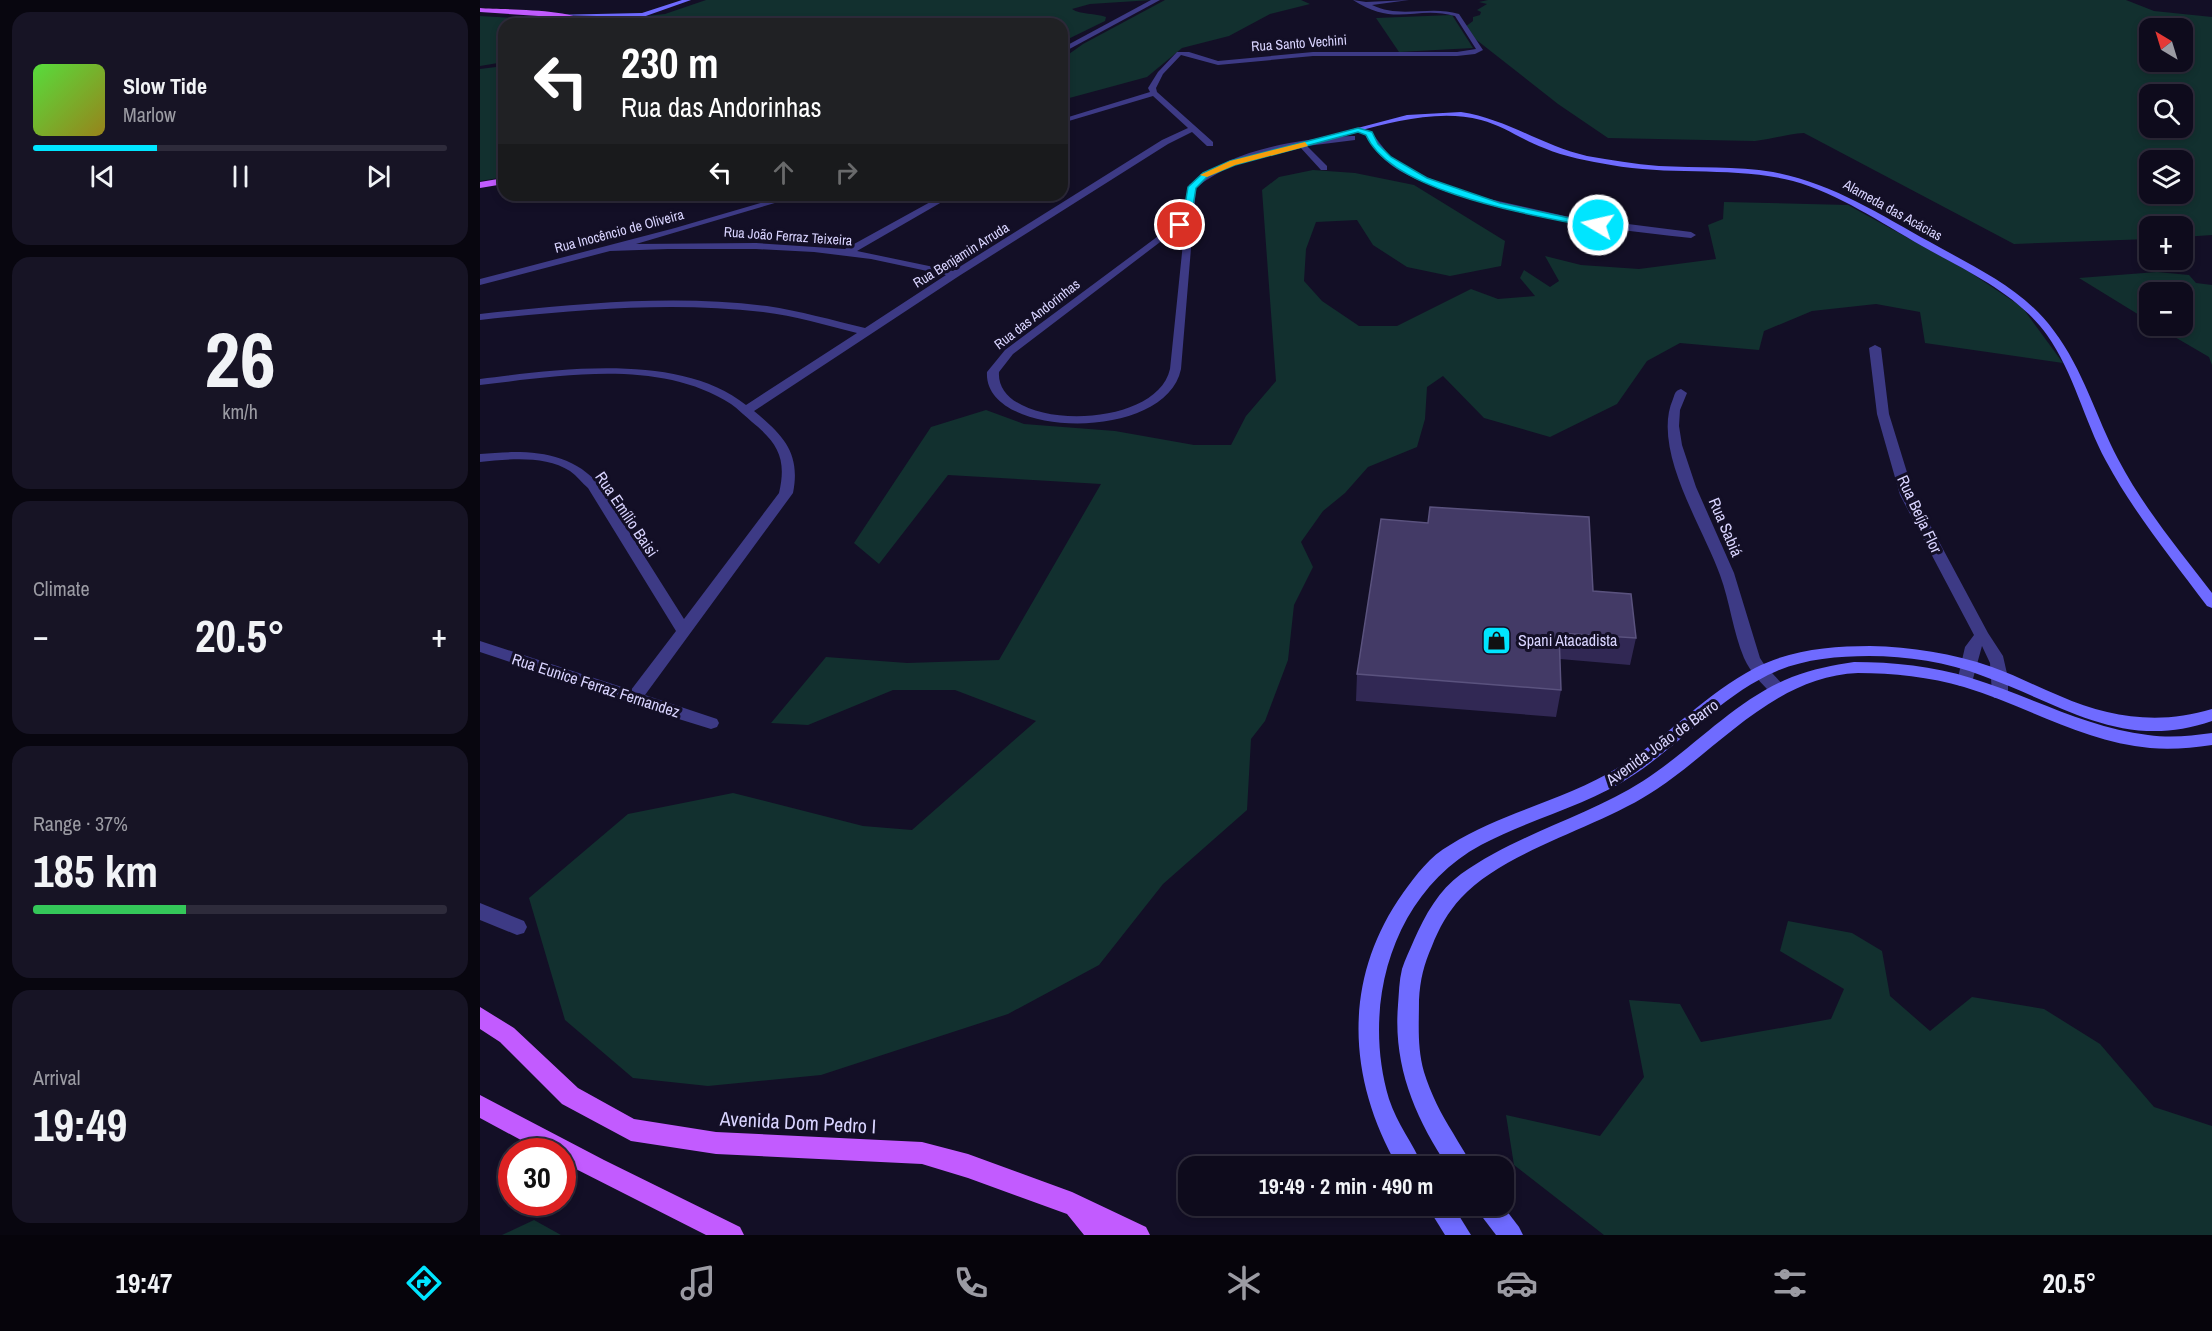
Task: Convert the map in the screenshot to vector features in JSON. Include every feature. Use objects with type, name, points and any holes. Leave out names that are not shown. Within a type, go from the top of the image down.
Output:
[{"type":"main road","points":[[480,11],[553,15],[568,18]]},
{"type":"main road","points":[[480,11],[542,18]]},
{"type":"main road","points":[[480,187],[498,184]]},
{"type":"main road","name":"Avenida Dom Pedro I","points":[[480,1017],[507,1035],[570,1096],[631,1130],[716,1143],[921,1153],[1072,1204],[1138,1235]]},
{"type":"main road","points":[[480,1106],[596,1168],[732,1235]]},
{"type":"main road","points":[[1072,1204],[1100,1235]]},
{"type":"street","points":[[553,15],[650,14],[688,0]]},
{"type":"street","points":[[1068,48],[1143,5],[1157,0]]},
{"type":"street","points":[[1356,0],[1366,4],[1406,0]]},
{"type":"street","name":"Rua Santo Vechini","points":[[1155,93],[1152,88],[1154,82],[1176,55],[1183,52],[1217,63],[1296,55],[1350,53],[1426,55],[1472,53],[1480,50],[1457,15],[1447,12],[1390,14],[1366,4]]},
{"type":"street","points":[[596,18],[605,16]]},
{"type":"street","points":[[1068,119],[1155,93],[1210,144]]},
{"type":"street","points":[[1072,127],[1101,110]]},
{"type":"street","name":"Alameda das Acácias","points":[[1352,135],[1391,121],[1433,115],[1481,118],[1509,128],[1547,147],[1586,158],[1642,167],[1748,171],[1793,179],[1839,194],[1995,284],[2023,303],[2048,330],[2072,365],[2113,462],[2143,509],[2212,603]]},
{"type":"street","points":[[1352,135],[1369,135],[1391,121]]},
{"type":"street","name":"Rua Benjamin Arruda","points":[[748,409],[1165,142],[1193,129]]},
{"type":"street","points":[[1352,135],[1375,145]]},
{"type":"street","name":"Rua das Andorinhas","points":[[1180,232],[1154,245],[1009,352],[994,370],[993,383],[1001,396],[1013,408],[1031,416],[1073,419],[1125,413],[1148,405],[1166,392],[1174,376],[1177,361],[1186,247],[1180,232],[1189,206],[1192,187],[1206,174],[1232,163],[1313,142],[1352,135]]},
{"type":"street","points":[[1369,135],[1388,159],[1424,179],[1498,205],[1598,225],[1691,235]]},
{"type":"street","points":[[1302,145],[1324,168]]},
{"type":"street","name":"Rua Inocêncio de Oliveira","points":[[480,282],[678,230],[766,201]]},
{"type":"street","points":[[846,253],[939,201]]},
{"type":"street","name":"Rua das Andorinhas","points":[[1178,219],[1189,206]]},
{"type":"street","points":[[678,230],[676,238],[688,244]]},
{"type":"street","name":"Rua João Ferraz Teixeira","points":[[610,248],[688,244],[770,246],[846,253],[956,274]]},
{"type":"street","points":[[480,317],[604,304],[713,304],[767,309],[867,332]]},
{"type":"street","name":"Rua Beíja Flor","points":[[1875,348],[1883,414],[1907,495],[1982,636],[1995,651],[2002,677]]},
{"type":"street","points":[[480,382],[561,372],[604,371],[655,375],[697,384],[727,396],[748,409],[782,443],[790,462],[791,475],[786,493],[682,630],[633,699]]},
{"type":"street","name":"Rua Sabiá","points":[[1681,393],[1674,411],[1675,440],[1691,491],[1723,564],[1752,658],[1760,672]]},
{"type":"street","name":"Rua Emílio Baisi","points":[[480,458],[516,456],[550,459],[573,468],[593,486],[682,630]]},
{"type":"street","points":[[1966,674],[1973,647],[1982,636]]},
{"type":"street","name":"Rua Eunice Ferraz Fernandez","points":[[480,646],[633,699],[711,723]]},
{"type":"street","name":"Avenida João de Barro","points":[[1403,1156],[1380,1103],[1367,1050],[1369,997],[1383,945],[1406,901],[1433,869],[1454,851],[1498,828],[1591,792],[1629,770],[1760,672],[1799,659],[1870,651],[1915,654],[1966,674],[2000,694],[2090,729],[2129,738],[2164,742],[2201,742],[2212,739]]},
{"type":"street","name":"Avenida João de Barro","points":[[1454,1156],[1442,1139],[1421,1095],[1407,1037],[1411,974],[1427,932],[1445,902],[1465,881],[1498,859],[1617,806],[1653,783],[1778,690],[1818,674],[1850,668],[1885,668],[2002,677],[2063,705],[2103,717],[2169,725],[2212,715]]},
{"type":"street","points":[[1760,672],[1778,690]]},
{"type":"street","points":[[2000,694],[2002,677]]},
{"type":"street","points":[[480,911],[518,927]]},
{"type":"street","points":[[1446,1216],[1459,1235]]},
{"type":"street","points":[[1496,1216],[1511,1235]]},
{"type":"green space","points":[[706,0],[1152,0],[1090,4],[1072,9],[1106,17],[1105,21],[1068,39],[1068,18],[628,18],[665,14]]},
{"type":"green space","points":[[1165,0],[1301,0],[1310,4],[1270,14],[1229,36],[1182,48],[1147,77],[1068,98],[1068,55],[1083,44]]},
{"type":"green space","points":[[1488,0],[2126,0],[2154,11],[2212,17],[2212,235],[2193,236],[2193,216],[2139,216],[2139,239],[2014,244],[1804,133],[1755,141],[1608,138],[1558,104],[1474,38],[1465,27],[1473,21],[1473,17],[1480,15],[1481,12],[1477,10],[1487,4],[1479,2]]},
{"type":"green space","points":[[1452,15],[1473,48],[1399,52],[1376,18]]},
{"type":"green space","points":[[480,16],[515,18],[498,18],[498,63],[480,66]]},
{"type":"green space","points":[[498,67],[498,178],[480,181],[480,69]]},
{"type":"green space","points":[[1313,170],[1355,173],[1414,185],[1505,241],[1501,266],[1450,276],[1407,267],[1373,245],[1357,220],[1316,222],[1306,249],[1304,281],[1322,301],[1359,326],[1397,326],[1471,289],[1498,299],[1535,296],[1520,278],[1524,270],[1550,287],[1559,281],[1545,256],[1581,265],[1639,269],[1716,259],[1708,225],[1723,219],[1724,202],[1848,205],[1968,271],[2022,307],[2063,363],[1925,343],[1920,312],[1876,304],[1812,311],[1764,331],[1759,350],[1680,343],[1647,361],[1617,404],[1550,437],[1484,418],[1443,376],[1427,387],[1425,419],[1417,447],[1368,467],[1345,493],[1323,511],[1301,542],[1313,567],[1294,605],[1288,660],[1265,721],[1251,739],[1247,810],[1163,884],[1099,965],[1008,1014],[821,1075],[708,1086],[633,1078],[565,1020],[529,898],[628,814],[733,793],[863,826],[912,830],[1036,721],[955,690],[893,690],[808,725],[771,723],[826,657],[907,663],[999,660],[1101,484],[948,475],[879,564],[854,543],[931,427],[986,410],[1024,424],[1115,431],[1194,445],[1231,445],[1246,416],[1276,381],[1262,190],[1279,177]]},
{"type":"green space","points":[[2157,272],[2189,275],[2196,283],[2212,285],[2212,365],[2209,357],[2173,336],[2193,336],[2193,282],[2139,282],[2139,315],[2079,278]]},
{"type":"green space","points":[[1788,921],[1852,933],[1882,951],[1890,996],[1930,1031],[1972,997],[2044,1009],[2100,1044],[2154,1107],[2212,1126],[2212,1235],[1604,1235],[1514,1165],[1506,1115],[1600,1136],[1644,1077],[1629,1000],[1680,1004],[1701,1042],[1831,1019],[1844,989],[1780,951]]},
{"type":"green space","points":[[534,1220],[561,1235],[502,1235]]},
{"type":"building","name":"Spani Atacadista","points":[[1430,507],[1589,517],[1593,591],[1631,594],[1636,638],[1559,633],[1561,690],[1357,674],[1381,519],[1428,523]]},
{"type":"slow traffic","points":[[1204,175],[1232,163],[1305,144]]},
{"type":"place","name":"Spani Atacadista","points":[[1497,640]]},
{"type":"route","points":[[1180,225],[1190,229],[1179,234],[1169,231],[1185,208],[1189,206],[1192,187],[1206,174],[1232,163],[1358,130],[1369,133],[1375,145],[1388,159],[1424,179],[1459,193],[1498,205],[1598,225]]}]
